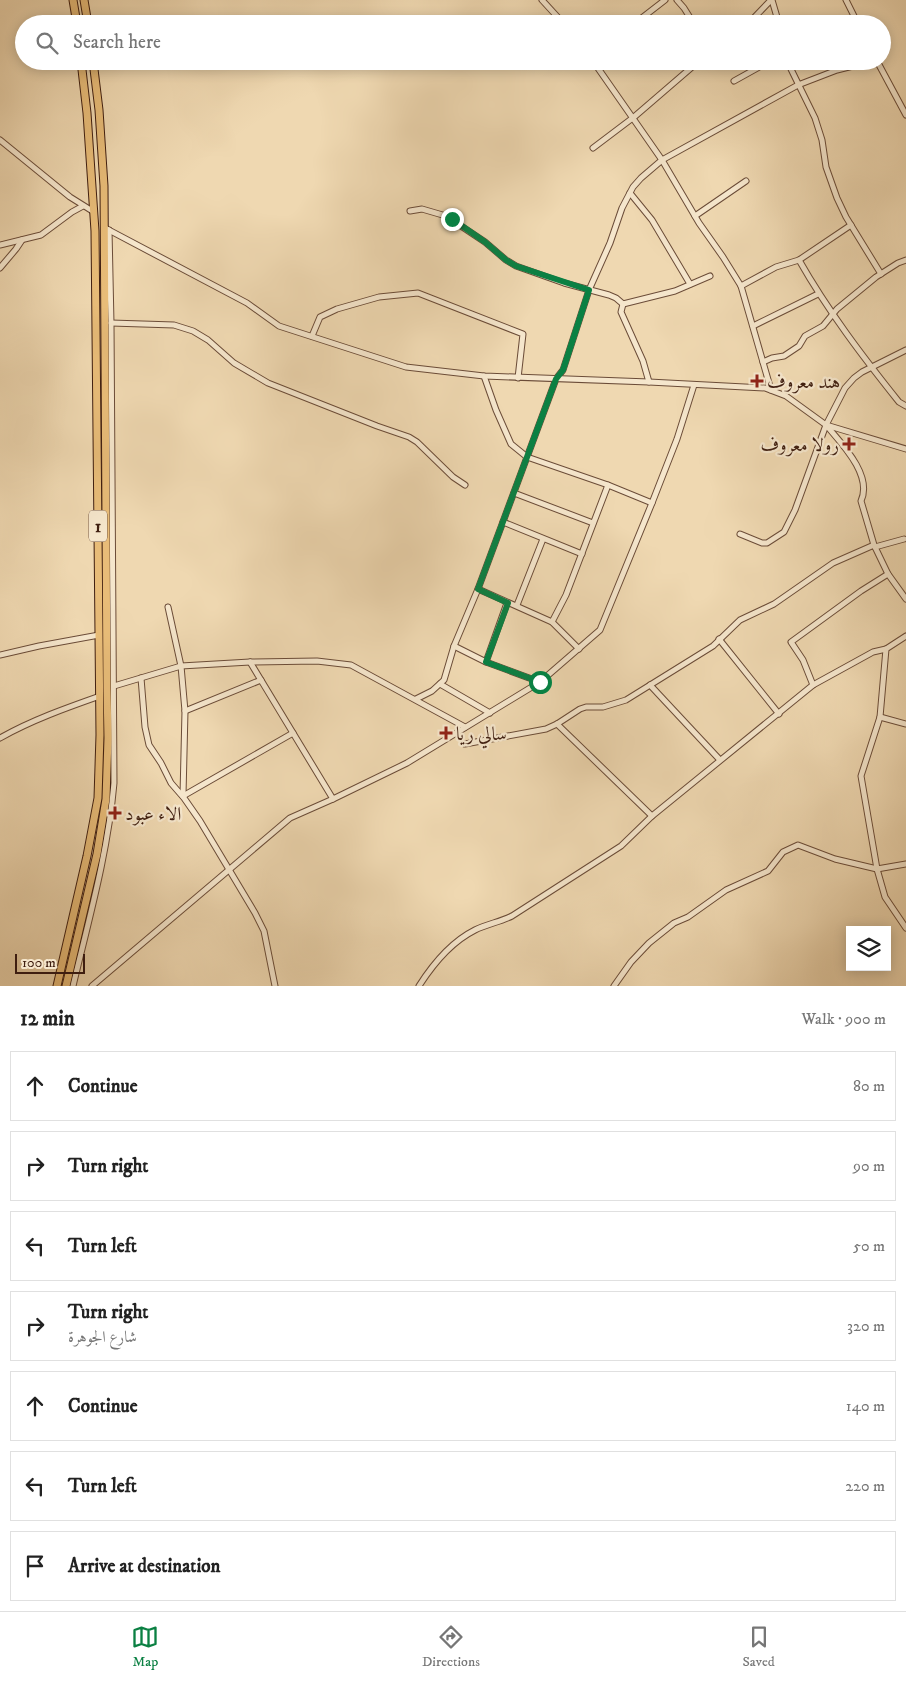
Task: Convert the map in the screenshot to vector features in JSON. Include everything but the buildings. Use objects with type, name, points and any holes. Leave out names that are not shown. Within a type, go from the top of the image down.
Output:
[{"type":"main road","points":[[73,0],[76,15]]},
{"type":"main road","points":[[84,0],[86,15]]},
{"type":"main road","name":"1","points":[[57,986],[87,856],[98,798],[100,696],[94,212],[82,70]]},
{"type":"main road","name":"1","points":[[66,986],[97,854],[106,799],[108,738],[106,678],[107,229],[99,110],[94,70]]},
{"type":"street","points":[[542,0],[556,15]]},
{"type":"street","points":[[646,15],[666,0]]},
{"type":"street","points":[[677,0],[688,15]]},
{"type":"street","points":[[757,15],[772,0],[776,15]]},
{"type":"street","points":[[846,0],[854,15]]},
{"type":"street","points":[[600,70],[634,117],[741,286],[771,390]]},
{"type":"street","points":[[593,148],[634,117],[689,70]]},
{"type":"street","points":[[734,81],[754,70]]},
{"type":"street","points":[[791,70],[815,118],[822,140],[826,167],[837,198],[880,274]]},
{"type":"street","points":[[416,699],[444,680],[454,646],[478,589],[556,379],[563,370],[589,290],[610,243],[622,208],[633,187],[662,160],[798,85],[837,70]]},
{"type":"street","points":[[880,70],[906,115]]},
{"type":"street","points":[[0,140],[83,206],[94,212]]},
{"type":"street","points":[[695,216],[746,181]]},
{"type":"street","points":[[630,193],[652,220],[690,284]]},
{"type":"street","points":[[0,245],[41,235],[83,206]]},
{"type":"street","points":[[410,211],[422,209],[446,216],[485,242],[516,266],[609,295],[623,304]]},
{"type":"street","points":[[741,286],[776,267],[799,260],[851,225]]},
{"type":"street","points":[[73,986],[111,814],[115,756],[111,323],[107,229]]},
{"type":"street","points":[[107,229],[247,304],[279,326],[406,367],[518,378],[649,382],[720,387],[745,386],[771,390],[786,396],[826,425],[853,459],[863,482],[864,496],[861,501],[875,546],[888,574],[906,599]]},
{"type":"street","points":[[0,268],[22,240]]},
{"type":"street","points":[[799,260],[818,294],[832,314],[899,402],[906,406]]},
{"type":"street","points":[[763,362],[784,356],[798,346],[806,336],[823,326],[832,314],[880,274],[898,262],[906,260]]},
{"type":"street","points":[[623,304],[657,296],[710,276]]},
{"type":"street","points":[[312,336],[320,316],[337,309],[379,297],[418,293],[523,334],[518,378]]},
{"type":"street","points":[[753,326],[818,294]]},
{"type":"street","points":[[623,304],[622,312],[643,361],[649,382]]},
{"type":"street","points":[[111,323],[174,325],[193,331],[208,340],[234,363],[268,383],[377,426],[409,436],[453,477],[465,485]]},
{"type":"street","points":[[740,534],[762,543],[767,543],[784,532],[795,510],[826,425],[846,388],[854,378],[906,350]]},
{"type":"street","points":[[484,376],[511,444],[528,457],[608,485],[652,503]]},
{"type":"street","points":[[92,986],[290,818],[407,762],[490,713],[540,682],[600,630],[652,503],[694,385]]},
{"type":"street","points":[[826,425],[906,449]]},
{"type":"street","points":[[552,622],[566,595],[608,485]]},
{"type":"street","points":[[514,494],[593,523]]},
{"type":"street","points":[[503,522],[582,554]]},
{"type":"street","points":[[517,605],[543,539]]},
{"type":"street","points":[[466,744],[546,729],[580,709],[603,707],[626,700],[713,646],[740,620],[774,604],[833,564],[875,546],[904,539]]},
{"type":"street","points":[[813,685],[803,660],[791,642],[861,590],[888,574]]},
{"type":"street","points":[[478,589],[552,622],[579,649]]},
{"type":"street","points":[[486,662],[508,603]]},
{"type":"street","points":[[168,607],[180,666],[184,711],[183,796]]},
{"type":"street","points":[[0,655],[99,635]]},
{"type":"street","points":[[420,986],[431,967],[465,936],[475,930],[501,922],[512,916],[621,846],[652,816],[813,685],[844,670],[873,652],[886,649],[906,636]]},
{"type":"street","points":[[719,639],[779,714]]},
{"type":"street","points":[[454,646],[486,662],[540,682]]},
{"type":"street","points":[[886,649],[880,717],[862,776],[877,869],[885,896],[906,928]]},
{"type":"street","points":[[114,686],[180,666],[317,661],[351,665],[465,727]]},
{"type":"street","points":[[250,662],[333,799]]},
{"type":"street","points":[[141,678],[145,727],[148,740],[171,782],[200,821],[264,931],[276,986]]},
{"type":"street","points":[[184,711],[261,680]]},
{"type":"street","points":[[440,684],[490,713]]},
{"type":"street","points":[[650,685],[720,760]]},
{"type":"street","points":[[0,738],[57,711],[100,696]]},
{"type":"street","points":[[880,717],[906,724]]},
{"type":"street","points":[[557,724],[652,816]]},
{"type":"street","points":[[183,796],[293,733]]},
{"type":"street","points":[[614,986],[631,962],[649,943],[674,923],[696,912],[726,890],[768,871],[783,852],[798,845],[836,859],[877,869],[906,864]]},
{"type":"place","name":"هند معروف","points":[[757,381]]},
{"type":"place","name":"رولا معروف","points":[[849,444]]},
{"type":"place","name":"سالي ريا","points":[[446,733]]},
{"type":"place","name":"الاء عبود","points":[[115,813]]},
{"type":"route","points":[[452,219],[516,266],[589,290],[563,370],[556,379],[478,589],[508,603],[486,662],[540,682]]}]
